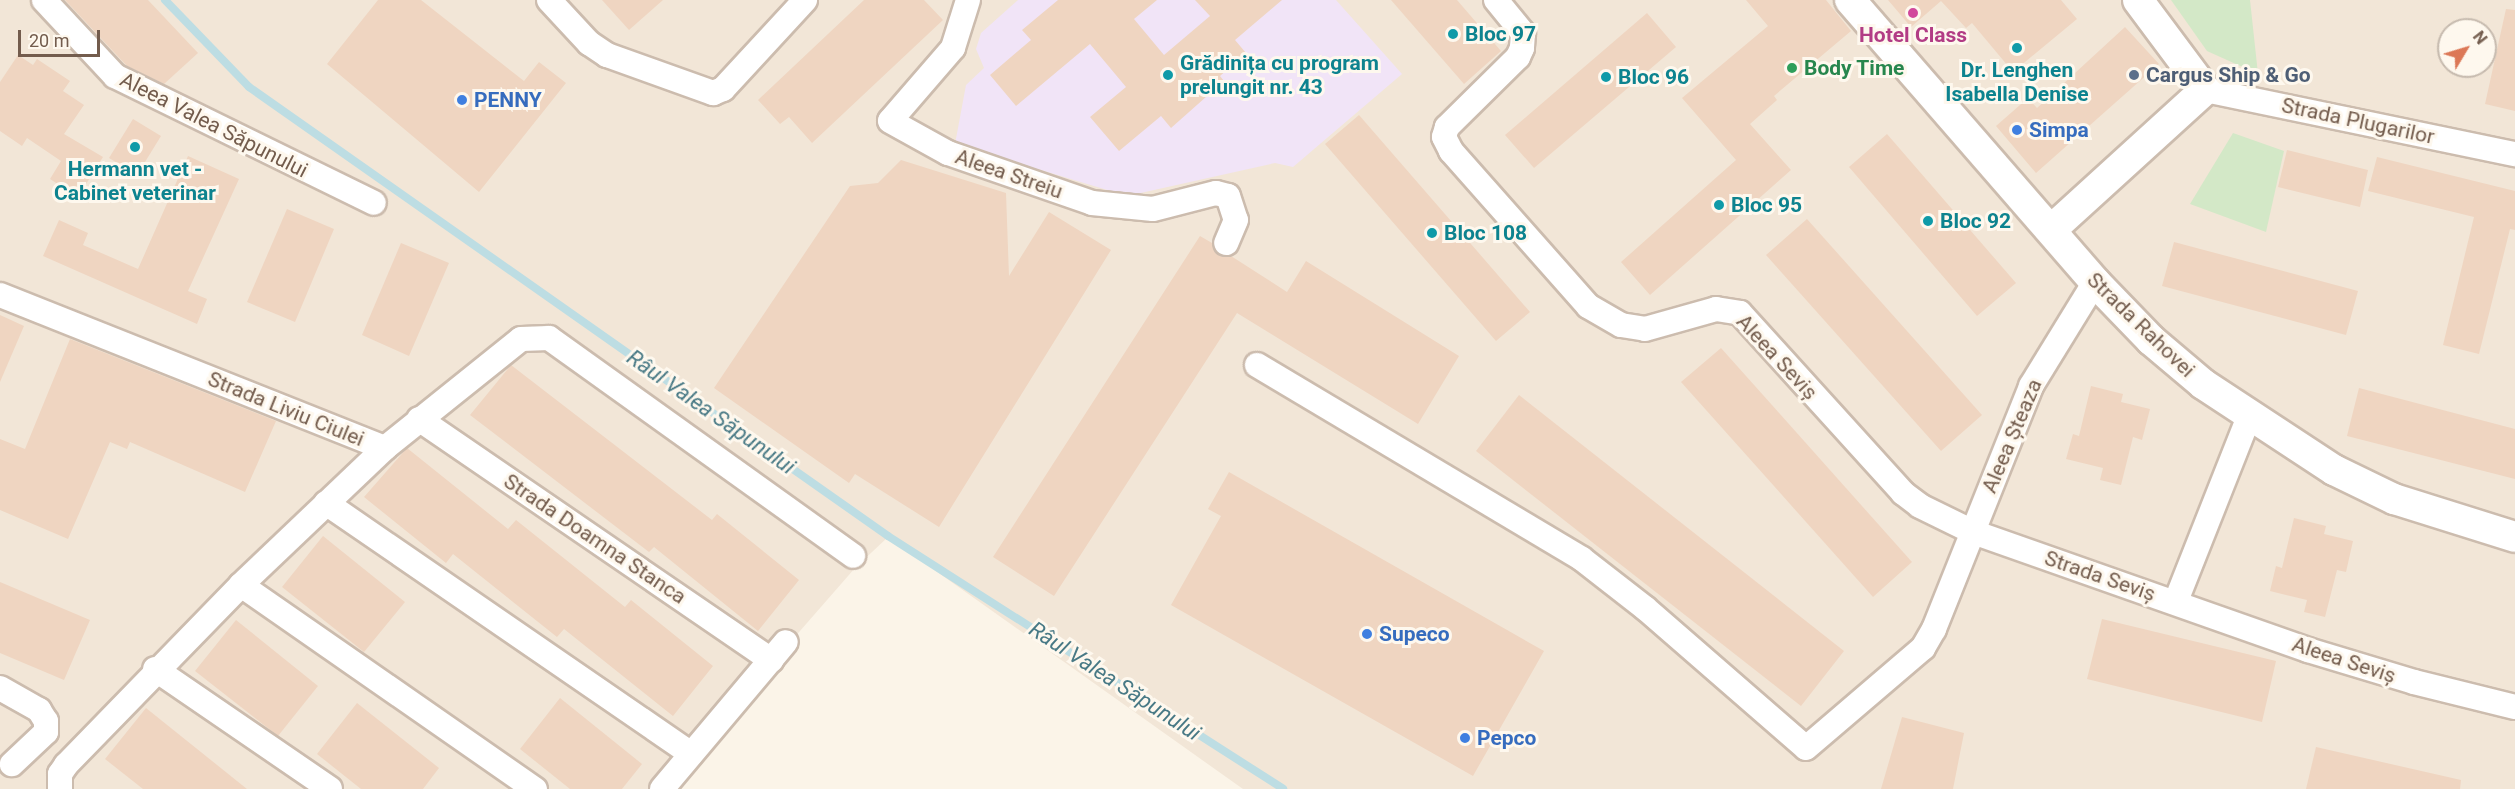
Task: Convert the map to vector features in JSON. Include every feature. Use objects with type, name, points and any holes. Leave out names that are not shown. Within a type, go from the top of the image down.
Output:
[{"type":"street","name":"Aleea Valea Săpunului","points":[[44,0],[115,76],[374,203]]},
{"type":"street","points":[[549,0],[589,43],[607,55],[713,93],[723,89],[805,0]]},
{"type":"street","name":"Aleea Streiu","points":[[968,0],[953,48],[890,121],[948,153],[1092,203],[1153,209],[1216,193],[1228,196],[1236,220],[1226,243]]},
{"type":"street","name":"Aleea Seviș","points":[[1496,0],[1523,33],[1522,48],[1518,57],[1447,127],[1444,137],[1451,151],[1570,288],[1606,318],[1631,328],[1645,329],[1716,309],[1740,313],[1903,493],[1920,506],[1973,532]]},
{"type":"street","name":"Strada Rahovei","points":[[1850,0],[2095,282],[2176,362],[2249,417],[2334,470],[2394,499],[2515,537]]},
{"type":"street","points":[[2051,230],[2205,90],[2138,0]]},
{"type":"street","name":"Strada Plugarilor","points":[[2205,90],[2515,154]]},
{"type":"street","name":"Aleea Șteaza","points":[[1973,532],[2031,386],[2095,282]]},
{"type":"street","name":"Strada Liviu Ciulei","points":[[0,294],[385,448],[510,345],[535,337],[549,338],[853,556]]},
{"type":"street","points":[[1257,365],[1582,559],[1645,608],[1806,748],[1923,648],[1934,629],[1973,532]]},
{"type":"street","name":"Strada Seviș","points":[[1973,532],[2176,602],[2249,417]]},
{"type":"street","name":"Strada Doamna Stanca","points":[[419,419],[778,651],[662,789]]},
{"type":"street","points":[[60,789],[60,774],[66,765],[155,669],[385,448]]},
{"type":"street","points":[[326,503],[691,754]]},
{"type":"street","points":[[241,585],[535,789]]},
{"type":"street","name":"Aleea Seviș","points":[[2176,602],[2308,650],[2414,682],[2515,707]]},
{"type":"street","points":[[155,669],[330,789]]},
{"type":"street","points":[[0,688],[39,710],[46,721],[46,732],[12,763]]},
{"type":"shaded area","points":[[0,0],[2515,0],[2515,789],[1243,789],[888,537],[855,568],[662,789],[0,789]]},
{"type":"shaded area","points":[[1018,0],[1336,0],[1402,74],[1293,167],[1275,163],[1127,196],[955,144],[966,85],[984,68],[976,49],[981,33]]},
{"type":"green space","points":[[2171,0],[2250,0],[2258,74],[2207,51]]},
{"type":"green space","points":[[2233,133],[2284,151],[2266,232],[2190,204]]},
{"type":"building","points":[[65,0],[148,0],[198,53],[164,84],[127,66]]},
{"type":"building","name":"PENNY","points":[[378,0],[421,0],[524,81],[539,62],[566,83],[479,192],[327,64]]},
{"type":"building","points":[[602,0],[663,0],[629,30]]},
{"type":"building","points":[[864,0],[924,0],[943,20],[812,143],[789,117],[780,124],[758,100]]},
{"type":"building","name":"Grădinița cu program prelungit nr. 43","points":[[1058,0],[1157,0],[1134,19],[1164,55],[1210,16],[1195,0],[1282,0],[1235,40],[1246,53],[1220,76],[1224,81],[1171,128],[1161,116],[1119,151],[1090,117],[1126,87],[1090,44],[1016,106],[990,75],[1031,40],[1022,30]]},
{"type":"building","name":"Bloc 97","points":[[1391,0],[1457,0],[1501,51],[1464,84]]},
{"type":"building","points":[[1746,0],[1826,0],[1851,31],[1774,96],[1777,100],[1750,124],[1791,170],[1650,295],[1621,262],[1736,160],[1682,98],[1768,26]]},
{"type":"building","name":"Dr. Lenghen Isabella Denise","points":[[1888,0],[2061,0],[2077,19],[2013,72],[1972,23],[1966,28],[1941,1],[1911,27]]},
{"type":"building","points":[[2506,9],[2515,10],[2515,111],[2485,104],[2491,78],[2497,78],[2497,50]]},
{"type":"building","name":"Bloc 96","points":[[1647,13],[1676,47],[1534,168],[1505,135]]},
{"type":"building","points":[[2125,27],[2159,64],[2036,173],[1996,126],[2028,98],[2037,108]]},
{"type":"building","points":[[18,55],[33,65],[37,59],[70,81],[63,91],[84,105],[64,134],[103,157],[78,197],[50,179],[61,161],[27,138],[22,146],[0,131],[0,82]]},
{"type":"building","name":"Bloc 108","points":[[1359,115],[1530,312],[1496,341],[1325,144]]},
{"type":"building","name":"Hermann vet - Cabinet veterinar","points":[[133,119],[161,136],[137,175],[109,158]]},
{"type":"building","name":"Bloc 92","points":[[1887,134],[2016,283],[1977,316],[1849,167]]},
{"type":"building","points":[[2287,150],[2368,170],[2360,207],[2278,187]]},
{"type":"building","points":[[188,156],[239,179],[188,291],[207,299],[197,324],[43,256],[59,220],[88,233],[83,245],[138,269]]},
{"type":"building","points":[[2377,157],[2515,191],[2515,230],[2510,229],[2479,354],[2443,345],[2474,217],[2368,191]]},
{"type":"building","points":[[901,160],[1006,193],[1009,276],[1049,212],[1111,250],[939,527],[855,474],[849,483],[714,388],[850,186],[878,183]]},
{"type":"building","points":[[287,209],[334,229],[295,322],[247,302]]},
{"type":"building","points":[[1807,219],[1982,415],[1941,451],[1766,255]]},
{"type":"building","points":[[1200,236],[1212,243],[1220,256],[1231,256],[1287,292],[1306,261],[1459,356],[1418,424],[1237,313],[1054,596],[993,557]]},
{"type":"building","points":[[2174,242],[2358,291],[2346,335],[2162,286]]},
{"type":"building","points":[[401,243],[449,263],[409,356],[362,335]]},
{"type":"building","points":[[0,315],[24,326],[0,382]]},
{"type":"building","points":[[70,339],[276,421],[245,492],[130,442],[127,449],[110,442],[68,539],[0,510],[0,439],[25,449]]},
{"type":"building","points":[[1721,348],[1912,562],[1873,597],[1681,382]]},
{"type":"building","points":[[511,365],[712,520],[717,514],[799,580],[758,631],[654,547],[649,552],[470,415]]},
{"type":"building","points":[[2091,386],[2123,394],[2121,402],[2150,409],[2142,440],[2133,437],[2121,485],[2100,480],[2103,468],[2066,459],[2073,434],[2079,436]]},
{"type":"building","points":[[2359,388],[2515,429],[2515,479],[2347,436]]},
{"type":"building","points":[[1519,395],[1844,651],[1801,706],[1476,451]]},
{"type":"building","points":[[407,448],[508,529],[516,520],[625,607],[631,600],[713,666],[673,716],[564,629],[557,637],[453,554],[446,563],[364,497]]},
{"type":"building","name":"Supeco","points":[[1229,472],[1544,651],[1473,776],[1171,605],[1221,516],[1208,509]]},
{"type":"building","points":[[2294,518],[2326,526],[2324,534],[2353,541],[2346,572],[2337,570],[2325,617],[2304,612],[2307,600],[2270,591],[2276,566],[2282,568]]},
{"type":"building","points":[[323,536],[405,602],[364,652],[282,587]]},
{"type":"building","points":[[0,582],[90,620],[64,680],[0,653]]},
{"type":"building","points":[[2102,619],[2276,661],[2262,722],[2087,679]]},
{"type":"building","points":[[236,620],[318,686],[278,736],[195,671]]},
{"type":"building","points":[[560,698],[642,764],[622,789],[570,789],[520,749]]},
{"type":"building","points":[[357,703],[439,768],[423,789],[361,789],[317,754]]},
{"type":"building","points":[[146,708],[247,789],[143,789],[105,759]]},
{"type":"building","points":[[1902,717],[1964,733],[1953,789],[1881,789]]},
{"type":"building","points":[[2316,747],[2461,780],[2460,789],[2306,789]]},
{"type":"waterway","name":"Râul Valea Săpunului","points":[[165,0],[249,87],[888,536],[1283,789]]},
{"type":"place","name":"Hotel Class","points":[[1913,13]]},
{"type":"place","name":"Bloc 97","points":[[1453,34]]},
{"type":"place","name":"Dr. Lenghen Isabella Denise","points":[[2017,48]]},
{"type":"place","name":"Body Time","points":[[1792,68]]},
{"type":"place","name":"Grădinița cu program prelungit nr. 43","points":[[1168,75]]},
{"type":"place","name":"Cargus Ship & Go","points":[[2134,75]]},
{"type":"place","name":"Bloc 96","points":[[1606,77]]},
{"type":"place","name":"PENNY","points":[[462,100]]},
{"type":"place","name":"Simpa","points":[[2017,130]]},
{"type":"place","name":"Hermann vet - Cabinet veterinar","points":[[135,147]]},
{"type":"place","name":"Bloc 95","points":[[1719,205]]},
{"type":"place","name":"Bloc 92","points":[[1928,221]]},
{"type":"place","name":"Bloc 108","points":[[1432,233]]},
{"type":"place","name":"Supeco","points":[[1367,634]]},
{"type":"place","name":"Pepco","points":[[1465,738]]}]
